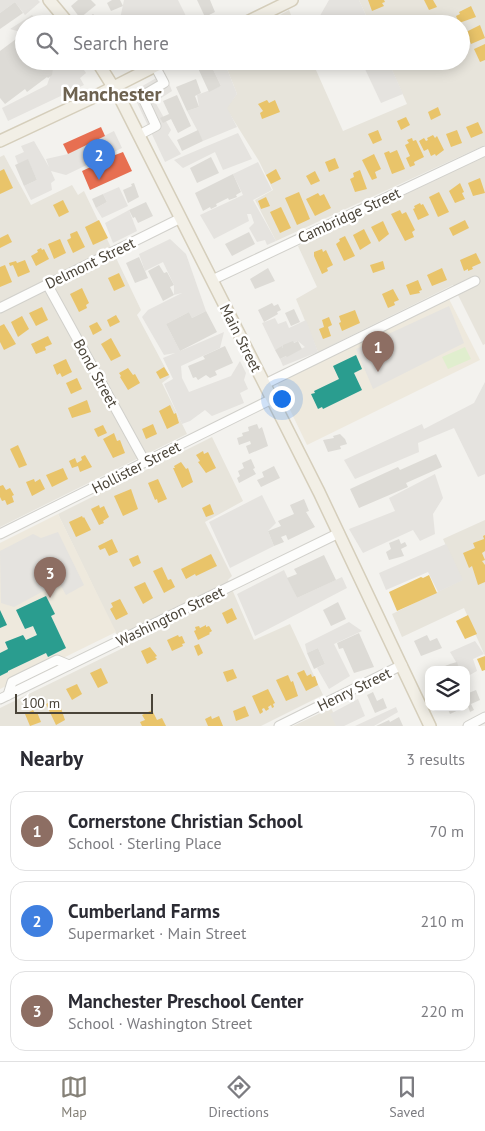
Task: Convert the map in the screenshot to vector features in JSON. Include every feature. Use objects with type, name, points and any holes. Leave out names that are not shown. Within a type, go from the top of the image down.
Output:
[{"type":"main road","points":[[50,0],[61,15]]},
{"type":"main road","points":[[261,15],[292,0]]},
{"type":"main road","name":"Main Street","points":[[103,70],[139,135],[272,398],[339,533],[430,726]]},
{"type":"main road","points":[[0,141],[148,70]]},
{"type":"street","points":[[139,135],[156,126],[142,96],[164,83],[161,70]]},
{"type":"street","name":"Cambridge Street","points":[[212,280],[485,150]]},
{"type":"street","name":"Delmont Street","points":[[0,308],[181,218]]},
{"type":"street","points":[[265,384],[475,281]]},
{"type":"street","name":"Bond Street","points":[[47,284],[145,462]]},
{"type":"street","name":"Hollister Street","points":[[0,534],[272,398]]},
{"type":"street","name":"Washington Street","points":[[4,697],[339,533]]},
{"type":"street","name":"Henry Street","points":[[279,726],[402,665]]},
{"type":"street","points":[[468,726],[485,717]]},
{"type":"shaded area","points":[[0,0],[38,0],[40,2],[25,15],[15,2],[0,13]]},
{"type":"shaded area","points":[[124,0],[178,0],[186,15],[121,15]]},
{"type":"shaded area","points":[[329,0],[359,0],[366,15],[320,15]]},
{"type":"shaded area","points":[[359,0],[485,0],[485,145],[276,241],[255,200],[273,190],[259,161],[226,108],[237,94],[228,70],[316,70],[343,131],[407,104],[392,70],[470,70],[470,15],[366,15]]},
{"type":"shaded area","points":[[289,10],[291,15],[280,15]]},
{"type":"shaded area","points":[[52,70],[84,70],[86,73],[80,78],[84,85],[8,121],[2,108],[47,85]]},
{"type":"shaded area","points":[[213,70],[228,70],[237,94],[227,108],[237,127],[203,141],[187,111],[199,107],[197,95],[221,86]]},
{"type":"shaded area","points":[[365,70],[392,70],[403,94],[381,103]]},
{"type":"shaded area","points":[[165,73],[172,91],[155,102],[171,130],[168,135],[181,154],[165,162],[132,92]]},
{"type":"shaded area","points":[[114,131],[122,148],[66,175],[51,171],[55,180],[51,183],[52,190],[31,200],[24,186],[37,180],[28,160],[18,164],[15,156],[24,152],[21,146],[34,141],[49,167],[46,159],[68,154]]},
{"type":"shaded area","points":[[238,133],[252,159],[223,170],[215,152],[183,168],[174,160]]},
{"type":"shaded area","points":[[4,155],[31,205],[72,185],[78,195],[84,191],[141,310],[137,315],[170,377],[162,383],[187,434],[0,527],[0,157]]},
{"type":"shaded area","points":[[485,156],[485,344],[483,345],[453,285],[318,352],[296,299],[317,287],[298,246]]},
{"type":"shaded area","points":[[258,162],[272,190],[253,200],[276,241],[267,245],[265,240],[257,242],[249,228],[254,223],[251,214],[247,214],[249,221],[214,239],[200,215],[243,195],[233,174]]},
{"type":"shaded area","points":[[119,187],[128,206],[102,218],[96,208],[107,202],[103,194]]},
{"type":"shaded area","points":[[129,210],[137,231],[113,243],[105,223]]},
{"type":"shaded area","points":[[170,239],[186,254],[206,311],[192,318],[189,312],[166,324],[180,351],[224,332],[220,348],[181,366],[182,378],[189,392],[231,376],[240,361],[246,373],[244,380],[248,389],[240,393],[244,403],[212,416],[205,410],[190,421],[182,424],[164,384],[173,379],[163,358],[175,353],[164,355],[142,317],[148,310],[182,293],[174,295],[174,285],[163,262],[145,271],[139,254]]},
{"type":"shaded area","points":[[449,299],[480,360],[307,445],[277,383]]},
{"type":"shaded area","points":[[449,306],[464,343],[373,389],[356,349]]},
{"type":"shaded area","points":[[275,318],[278,324],[286,321],[289,328],[306,320],[318,352],[283,366],[280,359],[305,347],[298,341],[275,350],[262,323]]},
{"type":"shaded area","points":[[485,382],[485,474],[478,477],[454,428],[418,443],[419,452],[355,479],[344,460],[422,424],[424,429],[474,403]]},
{"type":"shaded area","points":[[212,437],[243,501],[205,522],[232,576],[228,580],[254,640],[290,624],[323,695],[261,726],[0,726],[0,708],[123,648],[58,514]]},
{"type":"shaded area","points":[[435,474],[443,498],[433,514],[435,534],[420,541],[413,530],[363,553],[349,529],[395,511],[389,498]]},
{"type":"shaded area","points":[[262,495],[276,523],[268,531],[274,546],[230,568],[209,522]]},
{"type":"shaded area","points":[[58,514],[116,632],[0,689],[0,543]]},
{"type":"shaded area","points":[[485,520],[485,656],[464,608],[402,637],[392,614],[462,580],[443,539]]},
{"type":"shaded area","points":[[58,532],[84,585],[66,595],[56,577],[51,581],[51,587],[14,607],[1,603],[0,551],[33,534],[41,538]]},
{"type":"shaded area","points":[[446,544],[463,580],[438,592],[428,572],[386,590],[379,573]]},
{"type":"shaded area","points":[[284,570],[297,598],[342,577],[347,588],[255,636],[237,594]]},
{"type":"shaded area","points":[[349,622],[362,631],[334,644],[350,676],[329,689],[317,668],[325,664],[318,648],[307,653],[305,644]]},
{"type":"shaded area","points":[[475,641],[484,654],[473,659],[477,671],[470,675],[470,666],[459,666],[450,652]]},
{"type":"shaded area","points":[[358,699],[365,716],[344,726],[336,726],[330,714]]},
{"type":"shaded area","points":[[396,707],[398,712],[374,726],[355,726]]},
{"type":"shaded area","points":[[331,708],[340,726],[293,726]]},
{"type":"green space","points":[[465,347],[471,359],[448,369],[442,357]]},
{"type":"building: Homes","points":[[368,0],[384,0],[385,2],[382,3],[384,6],[372,11]]},
{"type":"building: Homes","points":[[424,0],[433,0],[437,7],[429,10]]},
{"type":"building: Homes","points":[[471,6],[476,17],[470,19],[470,15],[458,15],[460,14],[459,12]]},
{"type":"building: Homes","points":[[480,25],[485,38],[471,44],[470,30]]},
{"type":"building: Homes","points":[[485,44],[485,60],[480,62],[474,49]]},
{"type":"building: Homes","points":[[267,100],[269,103],[275,100],[280,112],[262,119],[260,113],[263,111],[258,104]]},
{"type":"building: Homes","points":[[438,107],[441,115],[431,120],[428,112]]},
{"type":"building: Homes","points":[[406,117],[410,125],[401,130],[397,121]]},
{"type":"building: Homes","points":[[478,122],[483,133],[471,138],[466,127]]},
{"type":"building: Homes","points":[[378,130],[382,140],[373,144],[368,134]]},
{"type":"building: Homes","points":[[457,130],[462,143],[451,147],[446,134]]},
{"type":"building: Homes","points":[[433,135],[435,138],[437,136],[444,150],[436,156],[435,154],[431,156],[428,149],[424,151],[419,141],[424,138],[426,141],[428,140],[427,138]]},
{"type":"building: Homes","points":[[412,138],[413,141],[416,140],[424,157],[414,162],[415,165],[410,167],[406,158],[410,156],[405,145],[409,143],[407,140]]},
{"type":"building: Homes","points":[[397,150],[405,169],[392,174],[384,153]]},
{"type":"building: Homes","points":[[374,154],[381,169],[375,172],[377,178],[372,180],[362,160]]},
{"type":"building: Homes","points":[[335,158],[339,168],[329,172],[325,162]]},
{"type":"building: Homes","points":[[4,169],[13,188],[0,194],[0,171]]},
{"type":"building: Homes","points":[[276,169],[281,179],[271,184],[266,175]]},
{"type":"building: Homes","points":[[360,170],[367,189],[355,192],[350,179],[354,177],[353,173]]},
{"type":"building: Homes","points":[[315,171],[320,181],[311,185],[306,176]]},
{"type":"building: Homes","points":[[480,178],[485,193],[473,196],[468,183]]},
{"type":"building: Homes","points":[[460,183],[465,199],[455,203],[449,191]]},
{"type":"building: Homes","points":[[299,192],[310,219],[297,225],[285,198]]},
{"type":"building: Homes","points":[[439,192],[449,212],[438,217],[429,197]]},
{"type":"building: Homes","points":[[318,193],[320,196],[324,194],[331,208],[315,216],[306,199]]},
{"type":"building: Homes","points":[[266,197],[270,206],[261,209],[258,201]]},
{"type":"building: Homes","points":[[63,200],[69,212],[59,217],[53,205]]},
{"type":"building: Homes","points":[[420,203],[421,205],[423,204],[429,215],[418,220],[413,209],[415,208],[414,206]]},
{"type":"building: Homes","points":[[281,207],[291,228],[280,233],[270,212]]},
{"type":"building: Homes","points":[[400,210],[402,214],[406,212],[415,230],[412,232],[414,237],[405,241],[391,214]]},
{"type":"building: Homes","points":[[99,220],[108,238],[93,245],[85,227]]},
{"type":"building: Homes","points":[[465,220],[469,228],[453,236],[449,228]]},
{"type":"building: Homes","points":[[383,221],[389,234],[379,242],[371,227]]},
{"type":"building: Homes","points":[[364,229],[371,243],[360,250],[353,235]]},
{"type":"building: Homes","points":[[77,231],[85,247],[73,253],[67,240],[71,238],[70,234]]},
{"type":"building: Homes","points":[[8,234],[12,242],[0,248],[0,238]]},
{"type":"building: Homes","points":[[345,236],[355,256],[344,261],[336,244],[340,241],[339,239]]},
{"type":"building: Homes","points":[[60,239],[66,253],[54,259],[48,244]]},
{"type":"building: Homes","points":[[41,248],[42,250],[44,249],[49,259],[36,266],[31,256]]},
{"type":"building: Homes","points":[[322,249],[323,252],[326,250],[333,265],[322,274],[314,252]]},
{"type":"building: Homes","points":[[476,253],[481,263],[472,267],[473,269],[464,271],[460,260]]},
{"type":"building: Homes","points":[[25,260],[30,272],[18,277],[13,265],[10,266],[9,263]]},
{"type":"building: Homes","points":[[383,261],[385,269],[373,273],[370,265]]},
{"type":"building: Homes","points":[[5,265],[12,282],[0,287],[0,267]]},
{"type":"building: Homes","points":[[442,268],[447,280],[432,286],[427,275]]},
{"type":"building: Homes","points":[[119,273],[125,286],[114,291],[108,278]]},
{"type":"building: Homes","points":[[418,280],[422,290],[419,291],[420,293],[410,295],[406,285]]},
{"type":"building: Homes","points":[[82,288],[89,303],[86,305],[87,308],[79,312],[70,294]]},
{"type":"building: Homes","points":[[393,289],[399,300],[394,302],[395,305],[388,308],[382,294]]},
{"type":"building: Homes","points":[[42,307],[48,320],[36,326],[29,313]]},
{"type":"building: Homes","points":[[355,310],[360,323],[342,331],[339,316]]},
{"type":"building: Homes","points":[[116,315],[120,322],[110,327],[107,320]]},
{"type":"building: Homes","points":[[22,316],[29,329],[18,337],[11,322]]},
{"type":"building: Homes","points":[[329,317],[332,325],[328,327],[331,336],[323,339],[319,329],[324,327],[322,320]]},
{"type":"building: Homes","points":[[97,322],[102,330],[93,335],[89,326]]},
{"type":"building: Homes","points":[[4,324],[16,344],[4,350],[0,342],[0,326]]},
{"type":"building: Homes","points":[[48,336],[52,344],[45,347],[46,350],[36,354],[31,344]]},
{"type":"building: Homes","points":[[111,338],[121,356],[111,361],[101,344]]},
{"type":"building: Homes","points":[[66,359],[72,372],[62,377],[60,373],[57,375],[53,365]]},
{"type":"building: Homes","points":[[164,367],[169,375],[160,379],[156,372]]},
{"type":"building: Homes","points":[[128,368],[133,375],[135,374],[140,383],[128,390],[119,373]]},
{"type":"building: Homes","points":[[77,378],[82,389],[71,394],[66,383]]},
{"type":"building: Homes","points":[[87,400],[91,412],[72,418],[68,408]]},
{"type":"building: Homes","points":[[170,405],[174,414],[176,413],[179,423],[167,429],[159,411]]},
{"type":"building: Homes","points":[[153,424],[157,434],[146,439],[142,429]]},
{"type":"building: Homes","points":[[103,425],[107,433],[98,437],[94,429]]},
{"type":"building: Homes","points":[[114,433],[117,441],[120,440],[125,453],[113,458],[103,439]]},
{"type":"building: Homes","points":[[18,445],[27,465],[19,468],[10,449]]},
{"type":"building: Homes","points":[[203,451],[204,454],[208,452],[216,468],[206,473],[198,462],[200,461],[196,455]]},
{"type":"building: Homes","points":[[85,455],[92,467],[80,472],[78,466],[72,468],[69,461],[75,458],[77,463]]},
{"type":"building: Homes","points":[[181,462],[186,469],[188,468],[193,482],[182,488],[173,468]]},
{"type":"building: Homes","points":[[63,468],[68,479],[52,487],[46,475]]},
{"type":"building: Homes","points":[[34,479],[35,482],[40,479],[45,489],[32,496],[26,482]]},
{"type":"building: Homes","points":[[158,479],[167,499],[158,503],[148,483]]},
{"type":"building: Homes","points":[[3,485],[6,490],[10,488],[14,495],[12,496],[14,502],[7,505],[5,500],[2,501],[0,497],[0,486]]},
{"type":"building: Homes","points":[[131,489],[138,509],[123,516],[114,496]]},
{"type":"building: Homes","points":[[210,504],[214,514],[206,517],[202,508]]},
{"type":"building: Homes","points":[[99,505],[100,508],[104,506],[109,517],[103,521],[104,523],[99,525],[91,509]]},
{"type":"building: Homes","points":[[82,516],[91,530],[76,537],[69,522]]},
{"type":"building: Homes","points":[[485,535],[485,551],[482,553],[485,560],[482,561],[485,565],[485,582],[478,585],[472,566],[469,568],[463,553],[475,548],[473,543],[484,539],[483,536]]},
{"type":"building: Homes","points":[[112,539],[118,552],[109,556],[105,548],[100,550],[98,546]]},
{"type":"building: Homes","points":[[211,554],[217,566],[186,579],[181,569]]},
{"type":"building: Homes","points":[[138,555],[141,563],[133,567],[129,559]]},
{"type":"building: Homes","points":[[162,567],[168,580],[171,579],[175,587],[164,593],[153,571]]},
{"type":"building: Homes","points":[[429,575],[437,593],[397,611],[389,592]]},
{"type":"building: Homes","points":[[145,582],[153,598],[143,604],[134,587]]},
{"type":"building: Homes","points":[[120,599],[128,614],[116,620],[110,609],[113,607],[111,603]]},
{"type":"building: Homes","points":[[232,608],[237,619],[227,624],[222,613]]},
{"type":"building: Homes","points":[[468,615],[477,634],[465,639],[456,621]]},
{"type":"building: Homes","points":[[206,625],[212,631],[198,640],[194,631],[196,630],[195,627],[199,626],[200,628]]},
{"type":"building: Homes","points":[[178,635],[179,637],[182,636],[185,643],[182,644],[183,646],[172,651],[167,640]]},
{"type":"building: Homes","points":[[199,644],[203,653],[198,656],[194,646]]},
{"type":"building: Homes","points":[[150,647],[157,656],[155,657],[157,659],[147,664],[141,651]]},
{"type":"building: Homes","points":[[485,656],[485,670],[482,671],[477,659]]},
{"type":"building: Homes","points":[[101,668],[108,683],[98,688],[90,673]]},
{"type":"building: Homes","points":[[233,669],[237,678],[227,682],[223,672]]},
{"type":"building: Homes","points":[[304,670],[307,676],[311,674],[312,677],[315,676],[318,685],[306,691],[297,673]]},
{"type":"building: Homes","points":[[288,675],[291,682],[293,681],[298,696],[286,701],[276,680]]},
{"type":"building: Homes","points":[[77,684],[82,694],[72,700],[66,689]]},
{"type":"building: Homes","points":[[268,689],[275,703],[273,704],[274,707],[272,708],[271,705],[266,711],[264,708],[262,709],[263,712],[260,714],[252,696]]},
{"type":"building: Homes","points":[[55,699],[59,702],[65,720],[56,725],[46,704]]},
{"type":"building: Homes","points":[[245,706],[249,716],[236,721],[233,711]]},
{"type":"building: Homes","points":[[33,710],[35,713],[37,712],[41,722],[30,726],[25,714]]},
{"type":"building: Homes","points":[[152,710],[157,720],[162,718],[166,726],[142,726],[140,722],[145,720],[142,715]]},
{"type":"building: Homes","points":[[211,716],[212,719],[219,716],[223,726],[208,726],[205,719]]},
{"type":"building: Shops","points":[[101,127],[105,136],[68,154],[63,144]]},
{"type":"building: Shops","points":[[123,152],[132,171],[90,190],[82,171],[95,165],[94,163]]},
{"type":"building: Schools","points":[[356,355],[362,369],[354,373],[362,390],[323,409],[322,407],[318,409],[311,394],[339,379],[333,366]]},
{"type":"building: Schools","points":[[46,596],[55,614],[51,616],[66,648],[48,657],[46,653],[0,676],[0,653],[8,649],[5,642],[23,635],[26,640],[37,635],[33,626],[25,629],[16,610]]},
{"type":"building: Schools","points":[[0,610],[7,625],[0,628]]},
{"type":"building: Other","points":[[78,0],[91,0],[96,5],[84,15],[78,15],[71,6]]},
{"type":"building: Other","points":[[112,0],[120,0],[123,6],[111,11],[107,3]]},
{"type":"building: Other","points":[[197,0],[210,0],[215,12],[204,15]]},
{"type":"building: Other","points":[[15,2],[23,13],[15,15],[15,19],[0,29],[0,13]]},
{"type":"building: Other","points":[[15,40],[15,70],[53,70],[52,75],[27,92],[25,89],[5,104],[0,98],[0,51]]},
{"type":"building: Other","points":[[199,70],[213,70],[221,86],[209,92]]},
{"type":"building: Other","points":[[196,79],[201,93],[195,96],[199,107],[187,111],[176,87]]},
{"type":"building: Other","points":[[177,95],[191,126],[178,133],[171,119],[163,123],[160,118],[169,114],[163,101]]},
{"type":"building: Other","points":[[198,130],[203,141],[182,151],[177,140]]},
{"type":"building: Other","points":[[211,157],[219,173],[197,183],[190,168]]},
{"type":"building: Other","points":[[28,159],[37,180],[24,186],[15,165]]},
{"type":"building: Other","points":[[233,174],[241,192],[236,195],[237,197],[229,200],[228,198],[216,204],[217,206],[203,211],[195,193]]},
{"type":"building: Other","points":[[134,183],[139,197],[128,203],[123,190]]},
{"type":"building: Other","points":[[103,194],[107,202],[96,208],[92,199]]},
{"type":"building: Other","points":[[146,202],[153,216],[138,223],[129,210]]},
{"type":"building: Other","points":[[249,232],[255,244],[232,256],[225,244]]},
{"type":"building: Other","points":[[139,257],[148,278],[135,283],[126,263]]},
{"type":"building: Other","points":[[159,265],[164,273],[167,272],[174,285],[170,287],[174,295],[163,301],[148,271]]},
{"type":"building: Other","points":[[268,268],[275,281],[255,289],[250,279]]},
{"type":"building: Other","points":[[272,303],[274,306],[278,304],[281,310],[277,312],[278,314],[264,322],[258,310]]},
{"type":"building: Other","points":[[294,309],[300,322],[291,326],[285,313]]},
{"type":"building: Other","points":[[206,311],[217,332],[180,351],[166,324],[189,312],[192,318]]},
{"type":"building: Other","points":[[293,341],[294,343],[298,341],[302,349],[280,359],[275,350],[282,346],[283,348],[283,345]]},
{"type":"building: Other","points":[[225,346],[233,363],[215,371],[217,375],[210,378],[206,375],[198,380],[196,377],[193,378],[188,366],[205,359],[203,356]]},
{"type":"building: Other","points":[[257,424],[259,429],[262,427],[268,446],[249,454],[246,446],[251,444],[250,441],[239,445],[237,438],[243,436],[242,433],[249,431],[248,427]]},
{"type":"building: Other","points":[[340,434],[347,444],[340,446],[341,449],[328,452],[323,440],[334,438],[333,436]]},
{"type":"building: Other","points":[[436,454],[442,467],[406,483],[408,487],[359,508],[350,489],[398,467],[400,470]]},
{"type":"building: Other","points":[[251,459],[256,474],[239,483],[237,478],[240,476],[238,471],[244,468],[242,463]]},
{"type":"building: Other","points":[[274,466],[280,478],[261,487],[257,480],[264,477],[262,472]]},
{"type":"building: Other","points":[[304,499],[309,511],[306,512],[315,527],[288,540],[286,535],[281,537],[284,542],[274,546],[268,531],[281,526],[278,521],[294,514],[290,505]]},
{"type":"building: Other","points":[[399,539],[401,544],[405,542],[407,546],[401,549],[404,556],[389,560],[386,552],[391,549],[389,543]]},
{"type":"building: Other","points":[[324,555],[336,580],[297,598],[287,578],[297,574],[294,569]]},
{"type":"building: Other","points":[[338,602],[346,619],[331,626],[323,610]]},
{"type":"building: Other","points":[[359,633],[374,667],[354,673],[343,648],[339,649],[337,643]]},
{"type":"building: Other","points":[[427,635],[430,641],[437,638],[442,648],[421,656],[414,641]]},
{"type":"building: Other","points":[[318,648],[325,664],[314,669],[307,653]]},
{"type":"building: Other","points":[[457,662],[458,666],[445,666]]},
{"type":"building: Other","points":[[476,690],[480,700],[471,704],[474,710],[470,712],[470,711],[470,692]]},
{"type":"building: Other","points":[[373,692],[377,701],[383,698],[387,708],[375,713],[367,695]]},
{"type":"building: Other","points":[[399,717],[403,726],[376,726],[389,720],[390,722]]},
{"type":"place","name":"Cumberland Farms","points":[[99,180]]},
{"type":"place","name":"Cornerstone Christian School","points":[[378,372]]},
{"type":"place","name":"Manchester Preschool Center","points":[[50,598]]},
{"type":"district","name":"Manchester","points":[[112,94]]}]
